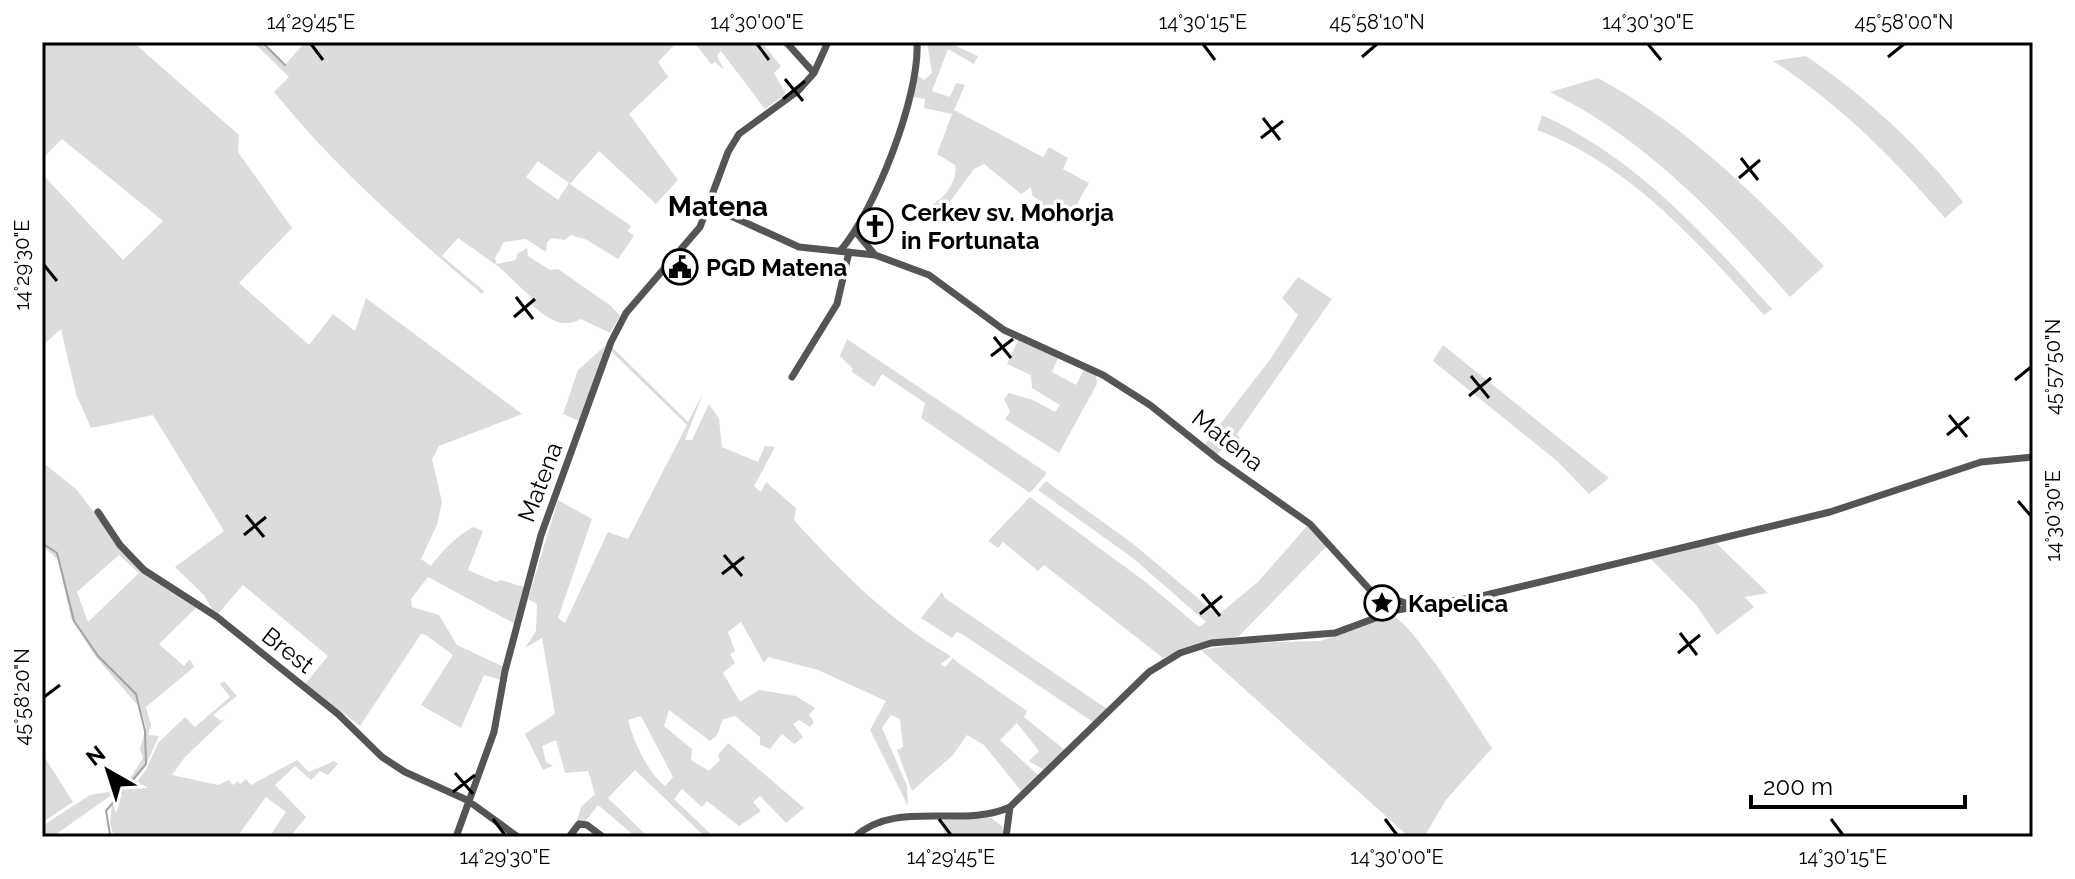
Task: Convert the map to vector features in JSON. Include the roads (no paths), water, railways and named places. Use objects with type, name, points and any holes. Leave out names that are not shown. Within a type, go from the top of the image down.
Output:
[{"type":"street","points":[[786,42],[814,73]]},
{"type":"street","name":"Matena","points":[[467,800],[494,732],[505,671],[541,535],[611,342],[626,313],[643,291],[688,244],[709,206],[728,152],[739,134],[798,91],[814,73],[828,42]]},
{"type":"street","points":[[840,251],[856,232],[907,111],[917,42]]},
{"type":"street","name":"Matena","points":[[709,206],[799,247],[875,255],[929,275],[1004,330],[1121,385],[1242,477],[1298,514],[1371,591],[1379,616]]},
{"type":"street","points":[[856,232],[875,255]]},
{"type":"street","points":[[792,377],[837,304],[849,252]]},
{"type":"street","points":[[855,837],[878,821],[992,813],[1010,807],[1164,661],[1211,643],[1335,633],[1416,606],[1482,596],[1830,512],[1981,462],[2033,457]]},
{"type":"street","name":"Brest","points":[[98,512],[120,545],[144,570],[217,617],[338,714],[382,757],[405,772],[467,800],[518,837]]},
{"type":"street","name":"Matena","points":[[1371,591],[1416,606]]},
{"type":"street","points":[[456,837],[467,800]]},
{"type":"street","points":[[1006,837],[1010,807]]},
{"type":"street","points":[[992,813],[1006,827]]},
{"type":"street","points":[[569,837],[579,824],[587,825],[603,837]]},
{"type":"waterway","points":[[262,42],[285,65]]},
{"type":"waterway","points":[[42,543],[57,553],[74,621],[98,656],[136,694],[145,731],[146,764],[127,787]]},
{"type":"waterway","points":[[114,837],[110,834],[106,811],[122,792]]},
{"type":"place","name":"Cerkev sv. Mohorja in Fortunata","points":[[875,226]]},
{"type":"place","name":"PGD Matena","points":[[680,267]]},
{"type":"place","name":"Kapelica","points":[[1382,603]]},
{"type":"district","name":"Matena","points":[[718,206]]}]
